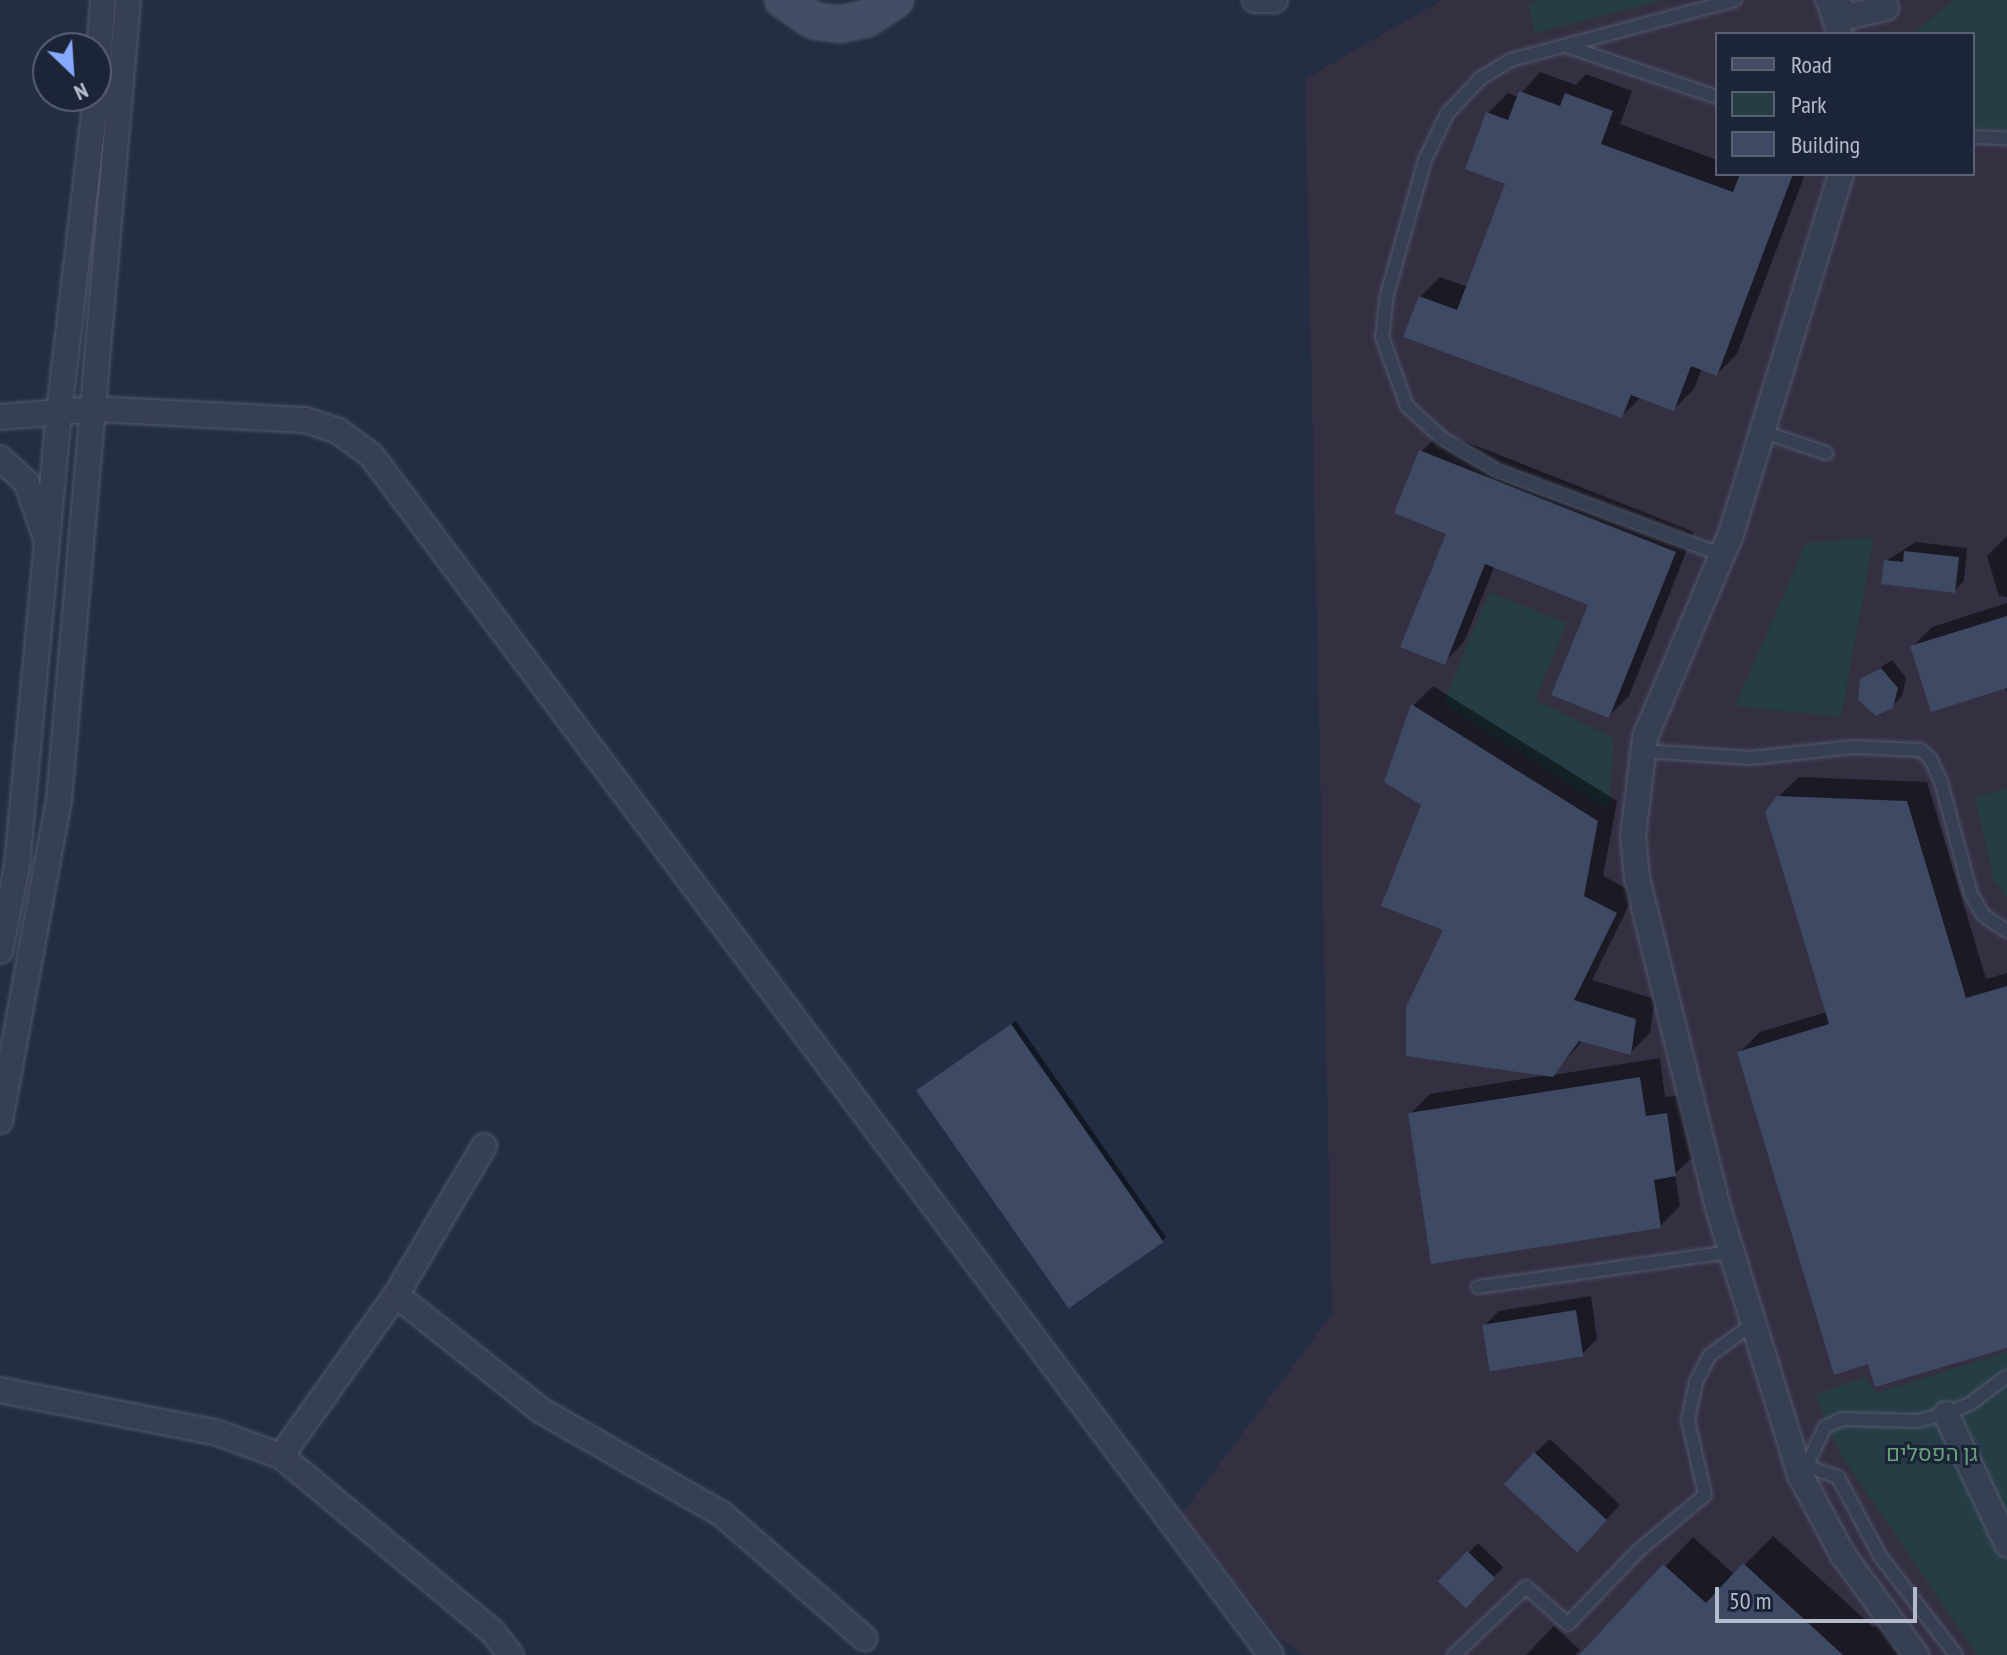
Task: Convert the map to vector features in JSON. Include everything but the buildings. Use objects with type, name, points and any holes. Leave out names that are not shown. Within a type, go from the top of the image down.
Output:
[{"type":"street","points":[[101,32],[103,0]]},
{"type":"street","points":[[0,1121],[59,800],[96,409],[128,0]]},
{"type":"street","points":[[783,0],[814,21],[840,24],[866,19],[895,0]]},
{"type":"street","points":[[1255,0],[1275,0]]},
{"type":"street","points":[[1829,1],[1851,16],[1890,4]]},
{"type":"street","points":[[1829,1],[1839,32]]},
{"type":"street","points":[[1875,32],[1890,4]]},
{"type":"street","points":[[0,951],[17,865],[59,412],[94,112]]},
{"type":"street","points":[[1840,176],[1722,555],[1643,751],[1633,836],[1637,878],[1731,1252],[1753,1324],[1802,1464],[1843,1555],[1916,1655]]},
{"type":"street","points":[[0,417],[96,409],[305,420],[338,431],[371,455],[1271,1655]]},
{"type":"street","points":[[0,458],[27,483],[48,546]]},
{"type":"street","points":[[281,1456],[396,1295],[484,1146]]},
{"type":"street","points":[[396,1295],[542,1411],[722,1514],[864,1638]]},
{"type":"street","points":[[0,1390],[215,1432],[281,1456],[492,1631],[511,1655]]},
{"type":"street","points":[[1946,1414],[2007,1544]]},
{"type":"lane","points":[[1722,555],[1498,471],[1443,439],[1407,406],[1382,337],[1387,295],[1410,205],[1447,114],[1481,78],[1511,60],[1735,0]]},
{"type":"lane","points":[[1566,46],[1715,96]]},
{"type":"lane","points":[[1975,137],[2007,138]]},
{"type":"lane","points":[[1760,431],[1826,453]]},
{"type":"lane","points":[[1643,751],[1750,758],[1853,747],[1920,750],[1930,758],[1941,782],[1971,894],[1983,915],[2007,931]]},
{"type":"lane","points":[[1478,1287],[1731,1252]]},
{"type":"lane","points":[[1454,1655],[1526,1587],[1568,1624],[1639,1550],[1705,1495],[1688,1420],[1696,1382],[1710,1355],[1753,1324]]},
{"type":"lane","points":[[1956,1655],[1880,1556],[1838,1477],[1802,1464],[1825,1427],[1842,1419],[1892,1423],[1946,1414],[1970,1404],[2007,1376]]},
{"type":"shaded area","points":[[1442,0],[2007,0],[2007,1655],[1303,1655],[1278,1637],[1182,1514],[1332,1314],[1305,79]]},
{"type":"green space","points":[[1538,0],[1663,0],[1535,33],[1528,5]]},
{"type":"green space","points":[[1954,0],[2007,0],[2007,130],[1975,128],[1975,32],[1914,32]]},
{"type":"green space","points":[[1874,537],[1841,717],[1735,706],[1806,543]]},
{"type":"green space","points":[[1489,592],[1567,623],[1535,700],[1614,738],[1609,810],[1443,704]]},
{"type":"green space","points":[[2007,788],[2007,898],[1994,881],[1975,797]]},
{"type":"green space","name":"גן הפסלים","points":[[2007,1352],[2007,1655],[1977,1655],[1840,1453],[1815,1395],[1866,1377],[1876,1393]]}]
